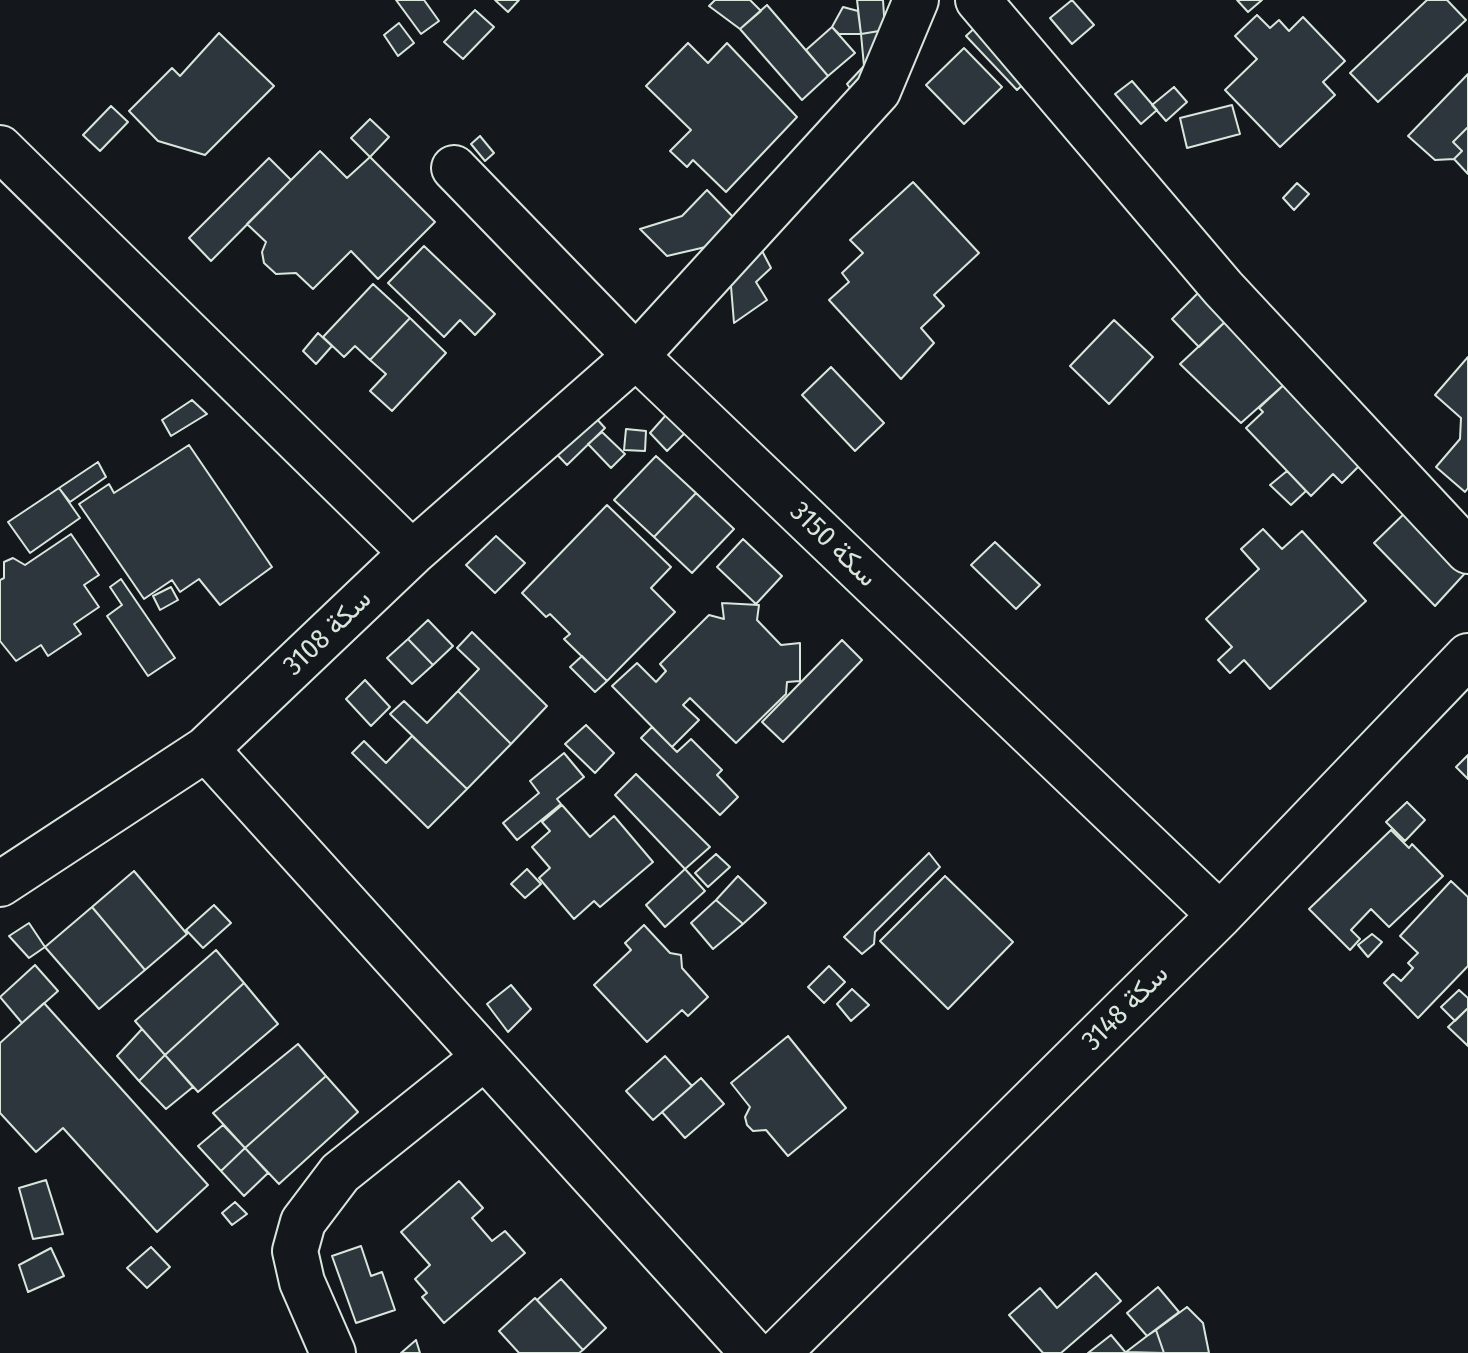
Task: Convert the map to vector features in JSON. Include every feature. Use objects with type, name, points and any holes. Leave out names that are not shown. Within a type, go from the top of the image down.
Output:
[{"type":"street","name":"سكة 3108","points":[[0,884],[206,749],[412,553],[636,356],[878,91],[916,0]]},
{"type":"street","points":[[978,0],[1223,288],[1468,551]]},
{"type":"street","points":[[0,148],[412,553]]},
{"type":"street","name":"سكة 3150","points":[[454,168],[636,356],[1220,915]]},
{"type":"street","name":"سكة 3148","points":[[778,1353],[1220,915],[1468,656]]},
{"type":"street","points":[[206,749],[753,1353]]},
{"type":"street","points":[[333,1353],[302,1282],[295,1251],[303,1222],[340,1173],[485,1057]]},
{"type":"building","points":[[396,0],[424,0],[439,21],[421,34]]},
{"type":"building","points":[[495,0],[519,0],[508,12]]},
{"type":"building","points":[[715,0],[750,0],[761,11],[740,29],[709,6]]},
{"type":"building","points":[[857,0],[883,0],[885,30],[861,34]]},
{"type":"building","points":[[1072,0],[1094,25],[1072,44],[1050,18]]},
{"type":"building","points":[[1237,0],[1262,0],[1248,12]]},
{"type":"building","points":[[1427,0],[1447,0],[1466,20],[1378,102],[1350,73]]},
{"type":"building","points":[[767,5],[828,76],[802,100],[740,29]]},
{"type":"building","points":[[843,7],[858,11],[861,34],[839,34],[832,27]]},
{"type":"building","points":[[475,10],[494,27],[463,59],[444,42]]},
{"type":"building","points":[[1257,15],[1270,28],[1279,20],[1289,31],[1303,17],[1345,61],[1323,82],[1335,95],[1280,147],[1225,90],[1257,59],[1235,36]]},
{"type":"building","points":[[981,22],[1033,75],[1017,90],[966,36]]},
{"type":"building","points":[[399,23],[414,43],[398,56],[384,35]]},
{"type":"building","points":[[832,27],[855,53],[828,76],[806,50]]},
{"type":"building","points":[[885,30],[857,98],[847,84],[864,66],[861,34]]},
{"type":"building","points":[[219,33],[274,86],[205,155],[158,141],[129,111],[172,68],[180,76]]},
{"type":"building","points":[[688,43],[708,63],[727,43],[797,117],[726,192],[693,160],[687,167],[670,151],[691,130],[646,86]]},
{"type":"building","points":[[964,48],[1002,87],[964,124],[926,85]]},
{"type":"building","points":[[1468,74],[1468,127],[1453,142],[1462,151],[1454,159],[1435,160],[1408,136]]},
{"type":"building","points":[[1132,81],[1157,110],[1141,124],[1115,94]]},
{"type":"building","points":[[1174,87],[1187,102],[1166,121],[1152,105]]},
{"type":"building","points":[[1232,105],[1240,134],[1187,148],[1180,118]]},
{"type":"building","points":[[111,106],[128,122],[100,151],[83,135]]},
{"type":"building","points":[[370,119],[389,137],[370,157],[351,138]]},
{"type":"building","points":[[1468,127],[1468,174],[1454,159],[1462,151],[1453,142]]},
{"type":"building","points":[[480,136],[494,153],[485,161],[471,144]]},
{"type":"building","points":[[320,151],[347,178],[370,157],[435,222],[378,279],[351,251],[313,289],[296,273],[276,274],[264,263],[262,252],[266,242],[247,224]]},
{"type":"building","points":[[269,158],[291,180],[211,261],[189,238]]},
{"type":"building","points":[[913,182],[979,253],[934,295],[944,306],[921,328],[934,343],[901,379],[829,300],[849,282],[842,273],[863,253],[850,240]]},
{"type":"building","points":[[1297,183],[1309,194],[1294,210],[1283,198]]},
{"type":"building","points":[[707,190],[736,220],[710,246],[667,256],[640,229],[682,216]]},
{"type":"building","points":[[759,245],[771,268],[756,282],[767,300],[734,323],[730,274]]},
{"type":"building","points":[[424,246],[495,314],[475,335],[460,320],[444,337],[388,283]]},
{"type":"building","points":[[373,284],[410,318],[370,360],[355,346],[344,357],[323,337]]},
{"type":"building","points":[[1200,291],[1228,319],[1199,347],[1172,319]]},
{"type":"building","points":[[410,318],[446,353],[392,411],[370,391],[386,374],[370,360]]},
{"type":"building","points":[[1228,319],[1288,381],[1241,423],[1180,364]]},
{"type":"building","points":[[1114,320],[1153,357],[1109,404],[1070,366]]},
{"type":"building","points":[[318,333],[332,346],[316,364],[303,351]]},
{"type":"building","points":[[1468,357],[1468,488],[1465,492],[1436,467],[1460,439],[1461,418],[1435,395]]},
{"type":"building","points":[[831,367],[884,423],[855,451],[802,395]]},
{"type":"building","points":[[1288,381],[1364,461],[1342,483],[1333,474],[1311,496],[1246,428],[1263,412],[1259,408]]},
{"type":"building","points":[[192,400],[207,414],[171,436],[162,420]]},
{"type":"building","points":[[584,405],[605,428],[567,465],[546,443]]},
{"type":"building","points":[[666,415],[685,433],[667,451],[650,433]]},
{"type":"building","points":[[626,429],[646,431],[645,451],[624,450]]},
{"type":"building","points":[[602,432],[625,454],[611,468],[588,444]]},
{"type":"building","points":[[189,445],[272,567],[220,605],[199,579],[180,592],[172,580],[144,599],[79,504],[109,484],[114,493]]},
{"type":"building","points":[[656,456],[696,493],[654,537],[614,500]]},
{"type":"building","points":[[98,462],[106,477],[70,502],[59,488]]},
{"type":"building","points":[[1287,471],[1306,491],[1291,505],[1270,485]]},
{"type":"building","points":[[59,488],[80,518],[30,553],[8,522]]},
{"type":"building","points":[[696,493],[734,529],[692,573],[654,537]]},
{"type":"building","points":[[607,505],[671,567],[651,588],[675,612],[607,681],[564,639],[570,634],[550,614],[546,617],[522,593]]},
{"type":"building","points":[[1409,509],[1468,570],[1435,606],[1374,543]]},
{"type":"building","points":[[1263,529],[1282,549],[1302,531],[1366,601],[1270,689],[1244,660],[1230,673],[1218,660],[1232,647],[1206,619],[1259,569],[1241,549]]},
{"type":"building","points":[[71,534],[99,575],[84,585],[99,607],[74,624],[81,634],[48,656],[41,645],[16,661],[0,641],[0,580],[4,578],[4,562],[13,558],[25,565]]},
{"type":"building","points":[[496,536],[525,563],[495,593],[466,565]]},
{"type":"building","points":[[743,539],[782,576],[756,604],[717,567]]},
{"type":"building","points":[[995,542],[1040,585],[1016,609],[971,565]]},
{"type":"building","points":[[121,579],[175,658],[148,676],[107,616],[122,605],[110,587]]},
{"type":"building","points":[[171,587],[178,600],[160,610],[153,596]]},
{"type":"building","points":[[722,603],[759,605],[757,620],[781,645],[800,643],[800,681],[787,682],[786,694],[736,743],[690,698],[683,705],[699,720],[672,747],[612,686],[637,663],[656,682],[666,671],[660,664],[709,615],[724,619]]},
{"type":"building","points":[[428,620],[453,646],[433,665],[408,639]]},
{"type":"building","points":[[472,632],[547,706],[511,744],[458,691],[479,669],[457,648]]},
{"type":"building","points":[[408,639],[433,665],[412,684],[387,658]]},
{"type":"building","points":[[842,640],[862,660],[783,742],[762,722]]},
{"type":"building","points":[[582,656],[607,681],[595,692],[570,667]]},
{"type":"building","points":[[365,680],[390,707],[371,726],[346,699]]},
{"type":"building","points":[[458,691],[511,744],[467,789],[390,714],[404,701],[427,723]]},
{"type":"building","points":[[586,725],[614,753],[595,773],[565,744]]},
{"type":"building","points":[[652,727],[677,752],[691,739],[722,770],[717,775],[738,797],[720,815],[641,738]]},
{"type":"building","points":[[412,736],[467,789],[428,828],[352,753],[364,741],[386,763]]},
{"type":"building","points":[[564,753],[584,777],[557,799],[561,804],[517,840],[503,823],[539,793],[530,781]]},
{"type":"building","points":[[1468,755],[1468,779],[1456,767]]},
{"type":"building","points":[[636,774],[710,847],[685,869],[615,795]]},
{"type":"building","points":[[1407,802],[1425,820],[1405,841],[1386,822]]},
{"type":"building","points":[[562,805],[590,837],[614,816],[653,862],[600,907],[594,901],[574,919],[539,878],[550,868],[532,847],[550,831],[542,822]]},
{"type":"building","points":[[1391,830],[1409,848],[1412,844],[1443,876],[1389,927],[1371,909],[1351,930],[1360,939],[1350,950],[1309,909]]},
{"type":"building","points":[[929,853],[940,867],[875,932],[874,944],[862,954],[844,937]]},
{"type":"building","points":[[716,854],[730,867],[708,887],[695,873]]},
{"type":"building","points":[[527,869],[541,884],[525,898],[511,884]]},
{"type":"building","points":[[685,869],[705,891],[665,927],[646,905]]},
{"type":"building","points":[[134,871],[187,934],[145,970],[92,907]]},
{"type":"building","points":[[738,876],[766,903],[743,924],[716,900]]},
{"type":"building","points":[[945,876],[1013,942],[948,1009],[880,941]]},
{"type":"building","points":[[1451,881],[1468,897],[1468,966],[1418,1018],[1384,983],[1393,974],[1401,981],[1413,968],[1408,963],[1418,953],[1400,936]]},
{"type":"building","points":[[716,900],[743,924],[713,949],[691,923]]},
{"type":"building","points":[[214,905],[231,923],[203,948],[186,930]]},
{"type":"building","points":[[92,907],[145,970],[99,1009],[45,947]]},
{"type":"building","points":[[29,923],[45,947],[29,958],[9,936]]},
{"type":"building","points":[[644,925],[670,953],[681,955],[682,968],[708,997],[688,1016],[682,1010],[647,1042],[594,985],[631,950],[625,943]]},
{"type":"building","points":[[1372,934],[1382,942],[1368,957],[1358,945]]},
{"type":"building","points":[[216,950],[244,983],[165,1055],[135,1021]]},
{"type":"building","points":[[35,965],[58,991],[22,1023],[0,997]]},
{"type":"building","points":[[829,966],[845,982],[824,1003],[808,987]]},
{"type":"building","points":[[244,983],[278,1024],[198,1092],[165,1055]]},
{"type":"building","points":[[511,985],[531,1009],[508,1032],[487,1004]]},
{"type":"building","points":[[852,989],[869,1005],[851,1021],[837,1004]]},
{"type":"building","points":[[1459,990],[1468,998],[1468,1008],[1455,1021],[1441,1007]]},
{"type":"building","points":[[44,1003],[208,1185],[157,1232],[63,1128],[36,1152],[0,1113],[0,1043]]},
{"type":"building","points":[[1468,1008],[1468,1046],[1448,1027]]},
{"type":"building","points":[[142,1029],[165,1055],[139,1081],[117,1056]]},
{"type":"building","points":[[788,1036],[846,1108],[788,1156],[766,1130],[753,1131],[747,1125],[745,1117],[750,1107],[731,1083]]},
{"type":"building","points":[[298,1044],[326,1076],[245,1148],[213,1113]]},
{"type":"building","points":[[165,1055],[193,1087],[166,1109],[139,1081]]},
{"type":"building","points":[[665,1056],[692,1086],[653,1120],[626,1091]]},
{"type":"building","points":[[326,1076],[358,1112],[279,1184],[245,1148]]},
{"type":"building","points":[[701,1078],[724,1104],[685,1138],[662,1112]]},
{"type":"building","points":[[223,1125],[245,1148],[221,1171],[198,1146]]},
{"type":"building","points":[[245,1148],[268,1173],[244,1196],[221,1171]]},
{"type":"building","points":[[46,1180],[63,1234],[33,1239],[19,1188]]},
{"type":"building","points":[[459,1181],[483,1208],[472,1218],[492,1241],[505,1231],[525,1253],[444,1323],[422,1297],[427,1293],[415,1279],[430,1265],[401,1232]]},
{"type":"building","points":[[235,1202],[247,1214],[232,1225],[222,1213]]},
{"type":"building","points":[[361,1246],[371,1276],[382,1272],[395,1310],[356,1323],[332,1256]]},
{"type":"building","points":[[151,1247],[170,1267],[147,1288],[127,1268]]},
{"type":"building","points":[[51,1248],[64,1276],[28,1292],[19,1265]]},
{"type":"building","points":[[1096,1273],[1121,1301],[1061,1353],[1043,1353],[1009,1315],[1040,1288],[1057,1308]]},
{"type":"building","points":[[561,1279],[606,1328],[583,1350],[537,1300]]},
{"type":"building","points":[[1158,1287],[1179,1312],[1147,1336],[1127,1313]]},
{"type":"building","points":[[535,1298],[583,1350],[579,1353],[519,1353],[499,1331]]},
{"type":"building","points":[[1187,1307],[1203,1323],[1209,1353],[1164,1353],[1156,1330]]},
{"type":"building","points":[[1156,1330],[1164,1353],[1126,1352],[1147,1336]]},
{"type":"building","points":[[1111,1335],[1126,1353],[1088,1353]]},
{"type":"building","points":[[416,1340],[420,1353],[401,1353]]}]
